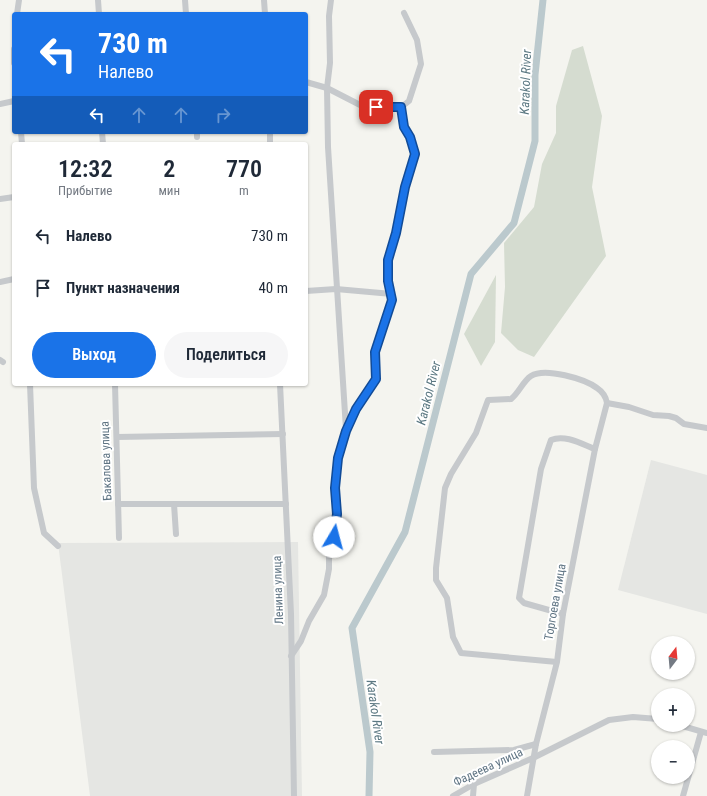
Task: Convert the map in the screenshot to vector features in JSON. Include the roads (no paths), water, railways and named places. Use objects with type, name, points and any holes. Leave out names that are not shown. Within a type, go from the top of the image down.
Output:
[{"type":"street","points":[[17,12],[19,0]]},
{"type":"street","points":[[98,0],[99,12]]},
{"type":"street","points":[[185,0],[186,12]]},
{"type":"street","points":[[264,0],[265,12]]},
{"type":"street","points":[[331,0],[329,16],[330,62],[327,88],[328,147],[346,431]]},
{"type":"street","points":[[308,83],[327,88],[364,106],[399,109],[409,101],[422,64],[417,40],[404,13]]},
{"type":"street","points":[[0,104],[12,101]]},
{"type":"street","points":[[291,656],[301,641],[309,621],[324,595],[329,569],[329,556],[335,529],[336,472],[346,431],[356,409],[376,379],[375,352],[390,309],[392,294],[388,281],[388,260],[396,233],[405,187],[415,154],[410,137],[404,127],[401,107]]},
{"type":"street","points":[[0,199],[12,197]]},
{"type":"street","points":[[0,282],[12,280]]},
{"type":"street","points":[[308,291],[336,290],[392,294]]},
{"type":"street","points":[[557,662],[461,653],[454,637],[447,598],[436,580],[445,488],[451,474],[476,433],[488,400],[511,399],[531,376],[549,374],[566,375],[587,382],[598,388],[606,396],[607,403],[629,407],[653,415],[669,416],[676,418],[684,424],[707,428]]},
{"type":"street","points":[[30,386],[35,494],[44,533],[58,546]]},
{"type":"street","name":"Бакалова улица","points":[[115,386],[119,538]]},
{"type":"street","name":"Ленина улица","points":[[280,386],[286,504],[294,796]]},
{"type":"street","name":"Торгоева улица","points":[[527,796],[536,744],[557,662],[563,614],[595,449],[607,403]]},
{"type":"street","points":[[117,437],[283,434]]},
{"type":"street","points":[[563,614],[524,603],[519,598],[541,469],[550,440],[555,438],[567,439],[595,449]]},
{"type":"street","points":[[118,504],[286,504]]},
{"type":"street","points":[[174,504],[176,534]]},
{"type":"street","name":"Фадеева улица","points":[[453,796],[474,784],[533,758],[610,720],[633,717],[651,718]]},
{"type":"street","points":[[683,796],[704,733]]},
{"type":"street","points":[[434,752],[514,750],[536,744]]},
{"type":"street","points":[[473,796],[474,784]]},
{"type":"waterway","name":"Karakol River","points":[[369,796],[370,752],[352,628],[405,532],[471,274],[514,223],[535,141],[535,75],[543,0]]}]
